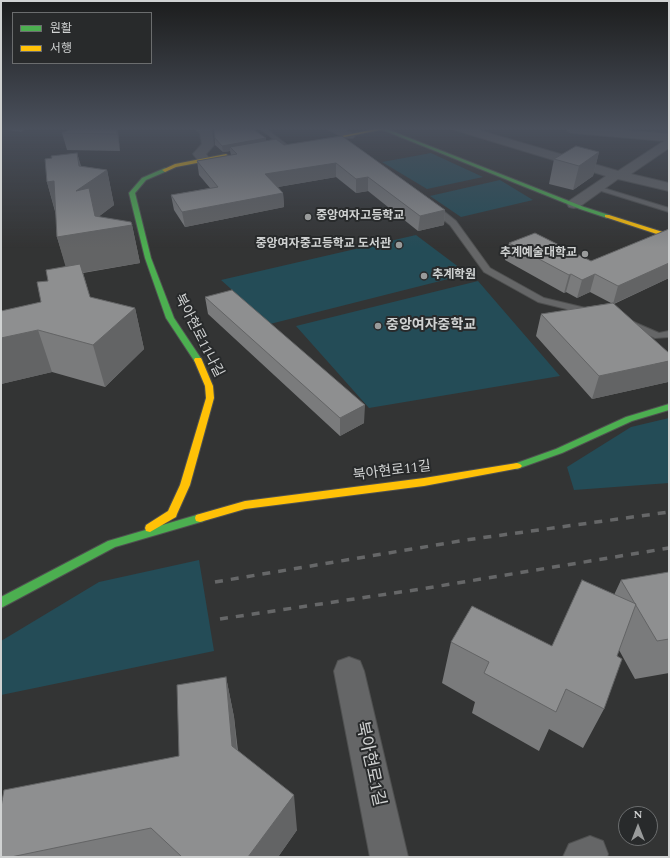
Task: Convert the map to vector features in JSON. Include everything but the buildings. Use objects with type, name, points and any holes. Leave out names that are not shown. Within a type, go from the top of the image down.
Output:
[{"type":"street","name":"북아현로11나길","points":[[138,536],[172,514],[184,485],[210,398],[209,386],[197,358],[170,318],[148,258],[132,193],[144,179],[170,168]]},
{"type":"street","points":[[486,168],[574,204],[669,236]]},
{"type":"street","points":[[593,168],[669,187]]},
{"type":"street","points":[[574,204],[629,168]]},
{"type":"street","name":"북아현로11길","points":[[2,603],[112,544],[138,536],[245,505],[424,482],[518,466],[559,451],[629,419],[669,407]]},
{"type":"street","name":"북아현로1길","points":[[349,671],[389,857]]},
{"type":"lane","points":[[597,188],[669,210]]},
{"type":"lane","points":[[424,199],[453,222],[487,270],[541,300],[602,314]]},
{"type":"lane","points":[[624,321],[658,336],[669,334]]},
{"type":"shaded area","points":[[392,168],[464,168],[483,177],[427,189]]},
{"type":"shaded area","points":[[500,180],[533,200],[461,217],[430,196]]},
{"type":"shaded area","points":[[416,235],[468,274],[270,324],[221,280]]},
{"type":"shaded area","points":[[478,281],[560,376],[369,408],[296,326]]},
{"type":"shaded area","points":[[669,418],[669,483],[574,490],[567,467],[631,427]]},
{"type":"shaded area","points":[[199,560],[214,651],[1,695],[1,641],[99,582]]},
{"type":"railway","points":[[215,582],[466,540],[669,512]]},
{"type":"railway","points":[[220,619],[421,589],[669,548]]},
{"type":"traffic: fast","points":[[482,168],[582,208],[607,216]]},
{"type":"traffic: fast","points":[[165,170],[144,179],[132,193],[148,258],[170,318],[198,360]]},
{"type":"traffic: fast","points":[[517,466],[559,451],[629,419],[669,407]]},
{"type":"traffic: fast","points":[[1,603],[112,544],[200,518]]},
{"type":"traffic: slow","points":[[165,170],[170,168]]},
{"type":"traffic: slow","points":[[607,216],[669,236]]},
{"type":"traffic: slow","points":[[150,528],[172,514],[185,485],[210,398],[209,386],[198,360]]},
{"type":"traffic: slow","points":[[200,518],[245,505],[424,482],[517,466]]},
{"type":"place","name":"중앙여자고등학교","points":[[308,217]]},
{"type":"place","name":"중앙여자중고등학교 도서관","points":[[399,245]]},
{"type":"place","name":"추계예술대학교","points":[[585,254]]},
{"type":"place","name":"추계학원","points":[[424,276]]},
{"type":"place","name":"중앙여자중학교","points":[[378,326]]}]
